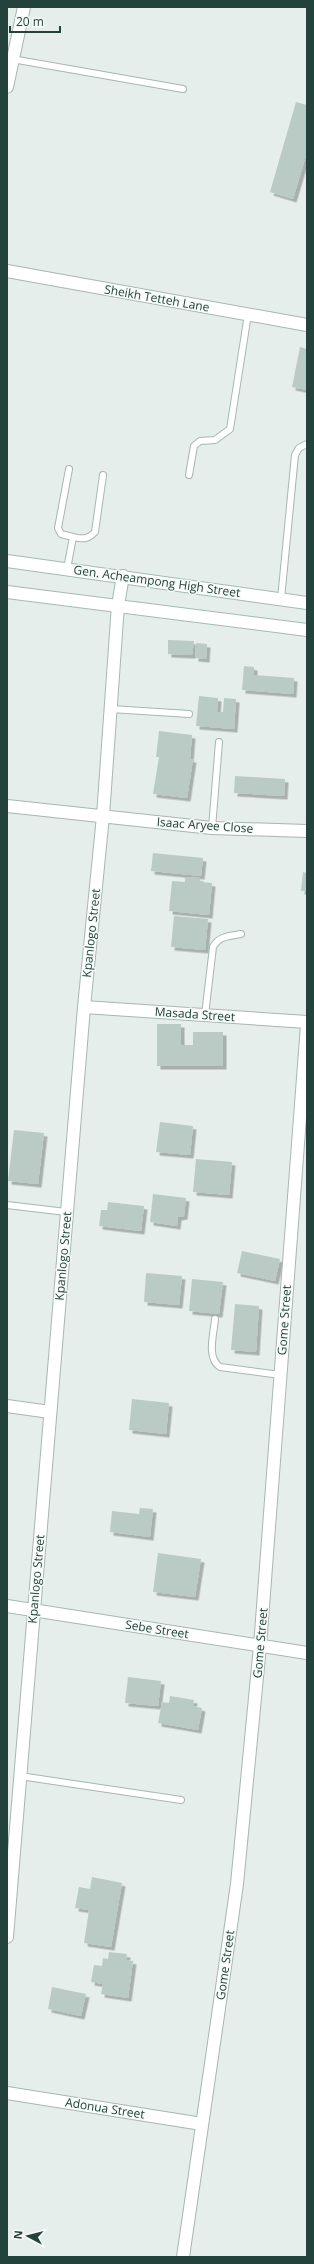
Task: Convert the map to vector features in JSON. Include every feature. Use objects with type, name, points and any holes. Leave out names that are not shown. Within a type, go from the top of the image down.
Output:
[{"type":"street","points":[[7,87],[10,59],[24,7]]},
{"type":"street","name":"Sheikh Tetteh Lane","points":[[7,271],[307,325]]},
{"type":"street","name":"Gen. Acheampong High Street","points":[[7,561],[123,576],[307,603]]},
{"type":"street","name":"Kpanlogo Street","points":[[7,1937],[66,1212],[103,816],[118,605],[123,576]]},
{"type":"street","points":[[7,592],[307,630]]},
{"type":"street","name":"Isaac Aryee Close","points":[[7,806],[212,828],[307,831]]},
{"type":"street","name":"Masada Street","points":[[84,1007],[307,1022]]},
{"type":"street","name":"Gome Street","points":[[183,2257],[237,1884],[260,1646],[307,1025]]},
{"type":"street","points":[[7,1406],[50,1412]]},
{"type":"street","name":"Sebe Street","points":[[7,1606],[307,1652]]},
{"type":"street","name":"Adonua Street","points":[[7,2093],[202,2124]]},
{"type":"lane","points":[[10,59],[183,89]]},
{"type":"lane","points":[[189,475],[194,446],[200,441],[216,440],[230,429],[248,314]]},
{"type":"lane","points":[[281,599],[295,455],[299,448],[307,444]]},
{"type":"lane","points":[[69,469],[58,528],[61,534],[73,537],[85,539],[89,538],[94,532],[103,475]]},
{"type":"lane","points":[[67,569],[73,537]]},
{"type":"lane","points":[[111,709],[189,714]]},
{"type":"lane","points":[[212,828],[220,742]]},
{"type":"lane","points":[[205,1015],[213,947],[216,942],[223,937],[241,934]]},
{"type":"lane","points":[[7,1205],[66,1212]]},
{"type":"lane","points":[[215,1319],[212,1356],[216,1364],[220,1367],[280,1375]]},
{"type":"lane","points":[[20,1776],[181,1800]]},
{"type":"building","points":[[296,102],[307,105],[307,152],[293,199],[270,192]]},
{"type":"building","points":[[300,347],[307,349],[307,390],[292,387]]},
{"type":"building","points":[[168,640],[194,641],[192,655],[168,654]]},
{"type":"building","points":[[196,643],[207,644],[206,659],[195,658]]},
{"type":"building","points":[[244,666],[254,667],[254,675],[294,678],[293,694],[242,690]]},
{"type":"building","points":[[199,696],[218,698],[217,712],[223,712],[224,698],[236,699],[234,729],[196,726]]},
{"type":"building","points":[[159,731],[192,735],[190,759],[193,759],[187,798],[153,794],[159,757],[156,757]]},
{"type":"building","points":[[235,776],[285,779],[284,796],[234,793]]},
{"type":"building","points":[[153,853],[203,858],[201,876],[151,871]]},
{"type":"building","points":[[303,872],[307,873],[307,891],[301,891]]},
{"type":"building","points":[[185,877],[200,878],[200,882],[212,883],[209,915],[169,911],[172,881],[185,882]]},
{"type":"building","points":[[174,916],[208,919],[205,950],[171,947]]},
{"type":"building","points":[[157,1024],[181,1024],[181,1045],[193,1045],[193,1032],[223,1032],[223,1066],[157,1066]]},
{"type":"building","points":[[160,1122],[193,1126],[190,1155],[156,1152]]},
{"type":"building","points":[[14,1130],[44,1133],[38,1184],[8,1181]]},
{"type":"building","points":[[196,1159],[232,1162],[229,1195],[193,1192]]},
{"type":"building","points":[[153,1194],[186,1198],[184,1216],[178,1217],[177,1226],[150,1222]]},
{"type":"building","points":[[108,1202],[144,1206],[141,1231],[99,1226],[101,1210],[107,1210]]},
{"type":"building","points":[[242,1251],[280,1259],[275,1281],[237,1273]]},
{"type":"building","points":[[146,1273],[182,1276],[179,1305],[144,1302]]},
{"type":"building","points":[[192,1279],[223,1282],[219,1314],[189,1311]]},
{"type":"building","points":[[235,1304],[259,1306],[256,1352],[231,1350]]},
{"type":"building","points":[[132,1399],[169,1403],[166,1434],[129,1430]]},
{"type":"building","points":[[140,1508],[153,1509],[150,1537],[110,1532],[112,1511],[139,1514]]},
{"type":"building","points":[[158,1553],[201,1559],[195,1597],[153,1592]]},
{"type":"building","points":[[128,1677],[161,1681],[158,1706],[125,1703]]},
{"type":"building","points":[[170,1696],[194,1700],[193,1706],[202,1708],[198,1730],[158,1723],[162,1702],[169,1703]]},
{"type":"building","points":[[92,1877],[122,1883],[111,1947],[84,1943],[89,1910],[75,1908],[79,1887],[90,1889]]},
{"type":"building","points":[[109,1952],[127,1954],[126,1960],[133,1961],[128,1998],[101,1994],[103,1984],[91,1982],[94,1965],[102,1966],[103,1958],[108,1959]]},
{"type":"building","points":[[52,1987],[86,1994],[81,2016],[48,2009]]}]
